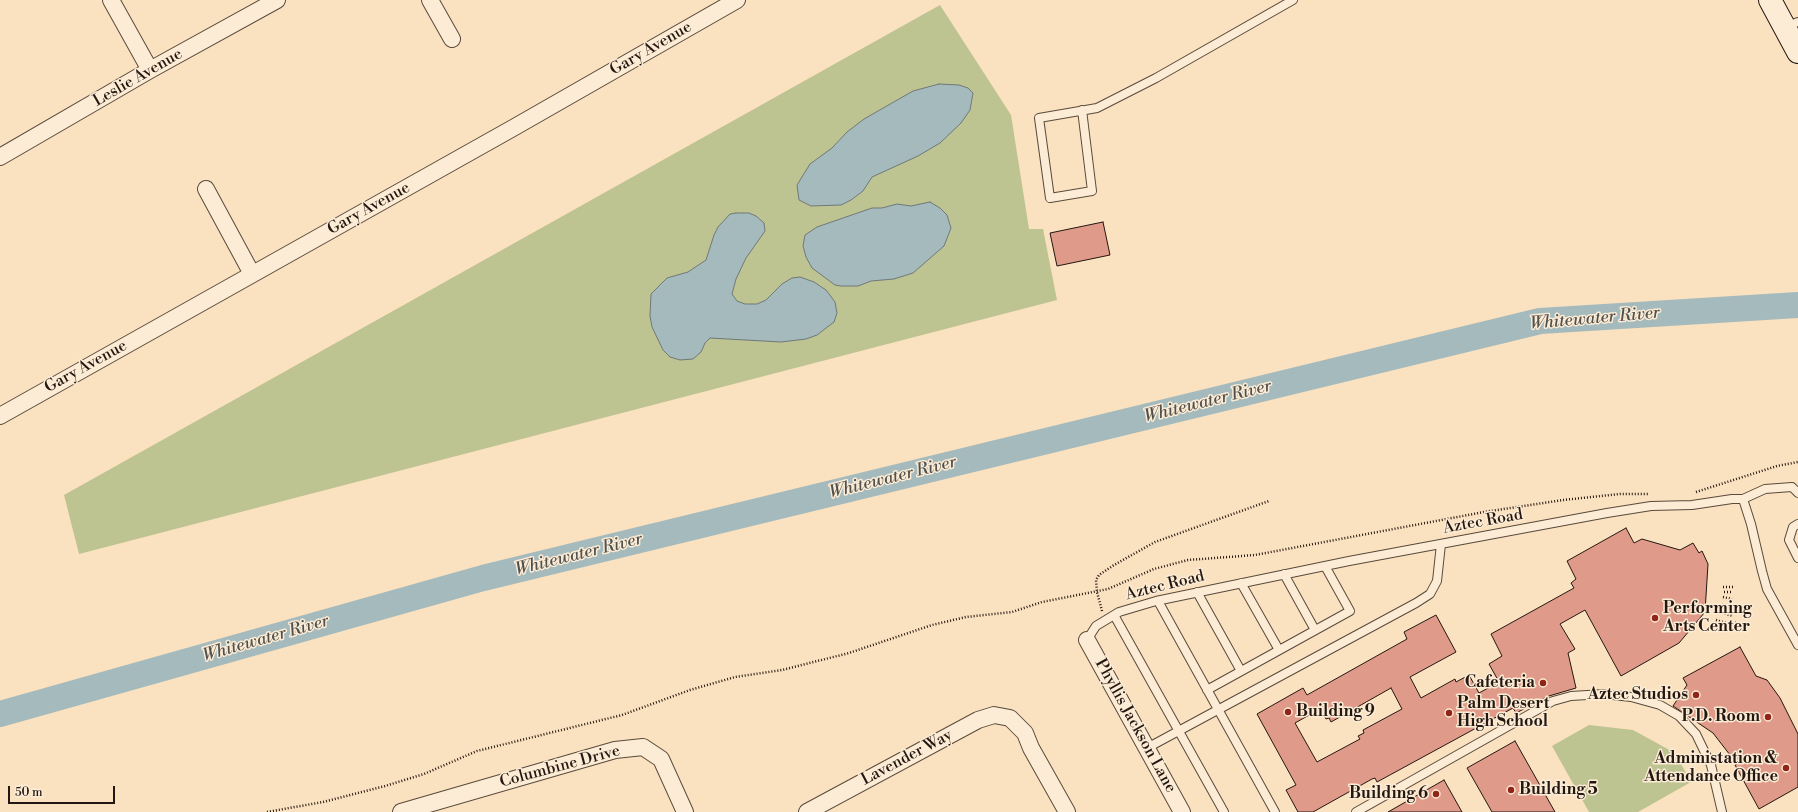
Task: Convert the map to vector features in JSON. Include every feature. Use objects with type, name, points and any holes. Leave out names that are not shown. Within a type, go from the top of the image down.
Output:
[{"type":"main road","points":[[1770,0],[1791,24],[1798,52]]},
{"type":"street","points":[[111,0],[150,70]]},
{"type":"street","name":"Leslie Avenue","points":[[0,157],[150,70],[277,0]]},
{"type":"street","points":[[430,0],[452,40]]},
{"type":"street","name":"Gary Avenue","points":[[2,411],[252,274],[513,128],[737,0]]},
{"type":"street","points":[[206,189],[252,274]]},
{"type":"street","name":"Phyllis Jackson Lane","points":[[1087,640],[1182,812]]},
{"type":"street","name":"Lavender Way","points":[[807,812],[978,720],[994,715],[1010,718],[1025,733],[1031,748],[1067,812]]},
{"type":"street","name":"Columbine Drive","points":[[401,812],[615,750],[643,746],[661,759],[685,812]]},
{"type":"lane","points":[[1082,110],[1092,191],[1050,198],[1039,118],[1082,110],[1096,108],[1156,78],[1294,0]]},
{"type":"lane","points":[[1798,493],[1792,487],[1765,489],[1743,499],[1751,524],[1767,589],[1798,645]]},
{"type":"lane","name":"Aztec Road","points":[[1087,640],[1096,626],[1119,612],[1197,592],[1441,544],[1651,506],[1692,505],[1732,499],[1743,499]]},
{"type":"lane","points":[[1798,524],[1793,527],[1788,540],[1798,558]]},
{"type":"lane","points":[[1147,748],[1416,603],[1430,594],[1437,581],[1441,544]]},
{"type":"lane","points":[[1207,690],[1350,611],[1325,566]]},
{"type":"lane","points":[[1284,574],[1316,630]]},
{"type":"lane","points":[[1241,583],[1279,650]]},
{"type":"lane","points":[[1197,592],[1241,671]]},
{"type":"lane","points":[[1158,601],[1275,812]]},
{"type":"lane","points":[[1114,615],[1224,812]]},
{"type":"lane","points":[[1356,812],[1553,701],[1570,696],[1604,694],[1631,697],[1660,705],[1679,716],[1696,734],[1711,765],[1722,812]]},
{"type":"path","points":[[1694,493],[1777,466],[1798,462]]},
{"type":"path","points":[[267,812],[323,802],[385,786],[424,774],[478,751],[622,715],[690,690],[735,677],[782,670],[849,653],[932,625],[966,617],[1012,612],[1042,602],[1108,589],[1154,569],[1188,560],[1255,555],[1484,512],[1563,500],[1620,494],[1650,494]]},
{"type":"path","points":[[1105,620],[1096,592],[1096,580],[1099,576],[1155,542],[1269,501]]},
{"type":"path","points":[[1723,587],[1734,587]]},
{"type":"path","points":[[1724,592],[1733,592]]},
{"type":"path","points":[[1723,597],[1732,599]]},
{"type":"path","points":[[1722,605],[1732,608]]},
{"type":"path","points":[[1719,612],[1733,616]]},
{"type":"path","points":[[1716,620],[1733,625],[1737,622]]},
{"type":"path","points":[[1714,626],[1724,628],[1728,623]]},
{"type":"green space","points":[[940,5],[1011,115],[1029,229],[1043,229],[1057,300],[79,554],[64,495]]},
{"type":"green space","points":[[1589,725],[1633,730],[1675,753],[1691,782],[1638,812],[1589,812],[1552,746]]},
{"type":"shaded area","points":[[939,84],[959,85],[968,88],[973,93],[970,110],[961,123],[940,143],[918,156],[872,177],[863,191],[841,205],[811,206],[799,200],[797,185],[810,164],[832,148],[847,132],[864,119],[913,91]]},
{"type":"shaded area","points":[[930,202],[940,208],[947,215],[951,228],[944,246],[913,273],[894,279],[871,281],[858,286],[841,286],[835,285],[812,268],[806,257],[803,246],[805,235],[817,227],[872,208],[882,208],[897,204],[911,206]]},
{"type":"shaded area","points":[[749,213],[756,216],[764,223],[765,231],[746,258],[736,279],[732,294],[737,301],[745,304],[757,304],[766,300],[782,284],[792,278],[800,277],[814,282],[826,290],[835,302],[837,313],[834,322],[817,335],[806,339],[781,342],[710,338],[705,343],[701,352],[693,359],[680,360],[670,357],[663,350],[652,327],[650,316],[651,294],[667,278],[688,272],[706,260],[718,227],[730,214]]},
{"type":"building","points":[[1103,222],[1110,255],[1057,266],[1050,233]]},
{"type":"building","points":[[1626,528],[1634,543],[1642,539],[1680,550],[1693,543],[1699,553],[1702,551],[1708,564],[1705,612],[1679,643],[1621,676],[1585,610],[1560,624],[1575,649],[1568,653],[1576,688],[1549,696],[1516,713],[1513,708],[1377,782],[1375,778],[1372,779],[1313,812],[1298,812],[1286,790],[1296,785],[1257,714],[1303,688],[1307,695],[1407,639],[1404,632],[1436,615],[1456,652],[1410,677],[1421,698],[1455,679],[1456,682],[1469,675],[1479,693],[1499,682],[1489,664],[1502,656],[1491,634],[1574,588],[1571,583],[1576,579],[1567,561]],"holes":[[[1391,688],[1402,709],[1363,730],[1364,733],[1358,736],[1360,739],[1317,762],[1295,723],[1320,709],[1326,719],[1329,718],[1331,722]]]},
{"type":"building","points":[[1740,647],[1756,676],[1767,680],[1780,698],[1798,734],[1798,787],[1759,809],[1735,765],[1737,764],[1713,733],[1673,706],[1687,685],[1683,678]]},
{"type":"building","name":"Building 5","points":[[1515,741],[1555,812],[1492,812],[1467,768]]},
{"type":"building","name":"Building 6","points":[[1444,780],[1462,812],[1388,812]]},
{"type":"waterway","name":"Whitewater River","points":[[0,714],[483,578],[1540,321],[1798,305]]},
{"type":"place","name":"Performing Arts Center","points":[[1655,618]]},
{"type":"place","name":"Cafeteria","points":[[1543,683]]},
{"type":"place","name":"Aztec Studios","points":[[1696,695]]},
{"type":"place","name":"Building 9","points":[[1288,712]]},
{"type":"place","name":"Palm Desert High School","points":[[1449,713]]},
{"type":"place","name":"P.D. Room","points":[[1768,717]]},
{"type":"place","name":"Administation & Attendance Office","points":[[1786,768]]},
{"type":"place","name":"Building 5","points":[[1511,790]]},
{"type":"place","name":"Building 6","points":[[1436,794]]}]
